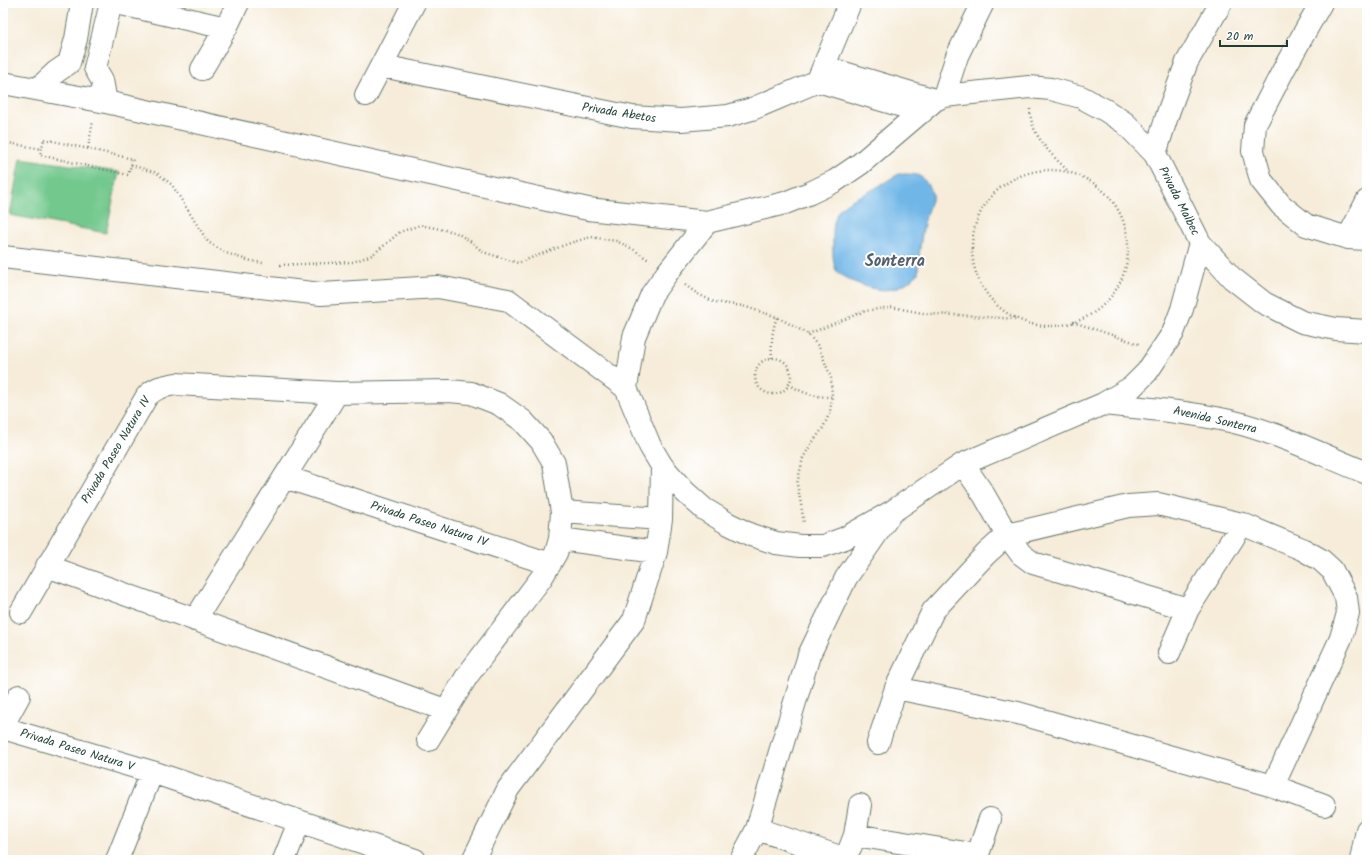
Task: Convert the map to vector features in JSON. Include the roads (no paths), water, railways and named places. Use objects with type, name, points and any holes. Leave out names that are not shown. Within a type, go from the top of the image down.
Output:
[{"type":"street","points":[[38,89],[69,62],[76,39],[82,3]]},
{"type":"street","points":[[95,68],[111,3]]},
{"type":"street","points":[[117,3],[226,28]]},
{"type":"street","points":[[202,68],[226,28],[238,3]]},
{"type":"street","points":[[366,95],[414,3]]},
{"type":"street","points":[[850,3],[821,74],[933,103],[1029,87],[1050,89],[1081,98],[1104,110],[1125,123],[1155,154]]},
{"type":"street","points":[[3,82],[101,101],[588,209],[707,222],[785,203],[835,181],[860,164],[933,103],[983,3]]},
{"type":"street","name":"Privada Malbec","points":[[626,388],[650,446],[662,466],[685,492],[704,509],[751,535],[776,543],[823,546],[845,538],[893,510],[963,464],[1103,404],[1132,387],[1147,372],[1173,333],[1182,309],[1200,243],[1155,154],[1169,110],[1187,62],[1221,3]]},
{"type":"street","points":[[1321,3],[1285,67],[1255,126],[1253,151],[1261,180],[1281,205],[1306,225],[1357,238],[1367,201]]},
{"type":"street","points":[[69,62],[82,63],[95,68],[102,80],[101,101]]},
{"type":"street","name":"Privada Abetos","points":[[382,66],[632,117],[655,120],[681,120],[728,116],[752,109],[821,74]]},
{"type":"street","points":[[3,257],[321,294],[438,287],[508,300],[626,388],[634,337],[652,294],[707,222]]},
{"type":"street","points":[[1200,243],[1232,278],[1264,303],[1302,322],[1336,329],[1367,331]]},
{"type":"street","name":"Privada Paseo Natura IV","points":[[21,612],[46,566],[147,396],[152,390],[159,387],[176,384],[337,393],[449,391],[471,393],[499,404],[523,421],[541,441],[554,463],[562,512],[560,539]]},
{"type":"street","points":[[195,620],[337,393]]},
{"type":"street","name":"Avenida Sonterra","points":[[1103,404],[1166,410],[1231,421],[1274,434],[1367,473]]},
{"type":"street","points":[[963,464],[984,495],[1007,535],[1021,554],[1033,563],[1188,609]]},
{"type":"street","points":[[473,860],[508,789],[634,620],[656,552],[661,519],[662,466]]},
{"type":"street","name":"Privada Paseo Natura IV","points":[[285,476],[550,564]]},
{"type":"street","points":[[878,743],[896,688],[933,611],[986,554],[1007,535],[1128,506],[1158,504],[1242,524],[1302,549],[1321,560],[1332,570],[1346,597],[1348,613],[1341,638],[1273,786]]},
{"type":"street","points":[[743,859],[757,829],[809,655],[846,578],[893,510]]},
{"type":"street","points":[[562,512],[661,519]]},
{"type":"street","points":[[1169,653],[1188,609],[1242,524]]},
{"type":"street","points":[[428,740],[467,676],[542,577],[556,553],[560,539],[656,552]]},
{"type":"street","points":[[46,566],[445,710]]},
{"type":"street","points":[[896,688],[1018,713],[1273,786],[1324,805]]},
{"type":"street","name":"Privada Paseo Natura V","points":[[3,725],[19,696]]},
{"type":"street","name":"Privada Paseo Natura V","points":[[3,728],[152,772],[299,822],[373,853],[415,860]]},
{"type":"street","points":[[117,860],[152,772]]},
{"type":"street","points":[[757,829],[846,860],[855,835],[860,805]]},
{"type":"street","points":[[855,835],[977,858],[990,819]]},
{"type":"street","points":[[284,860],[299,822]]},
{"type":"street","points":[[1361,860],[1367,830]]},
{"type":"water","points":[[899,174],[917,175],[923,179],[933,195],[922,233],[918,274],[910,281],[895,288],[880,290],[849,280],[837,272],[833,255],[834,221],[839,210],[846,204]]},
{"type":"district","name":"Sonterra","points":[[895,261]]}]
